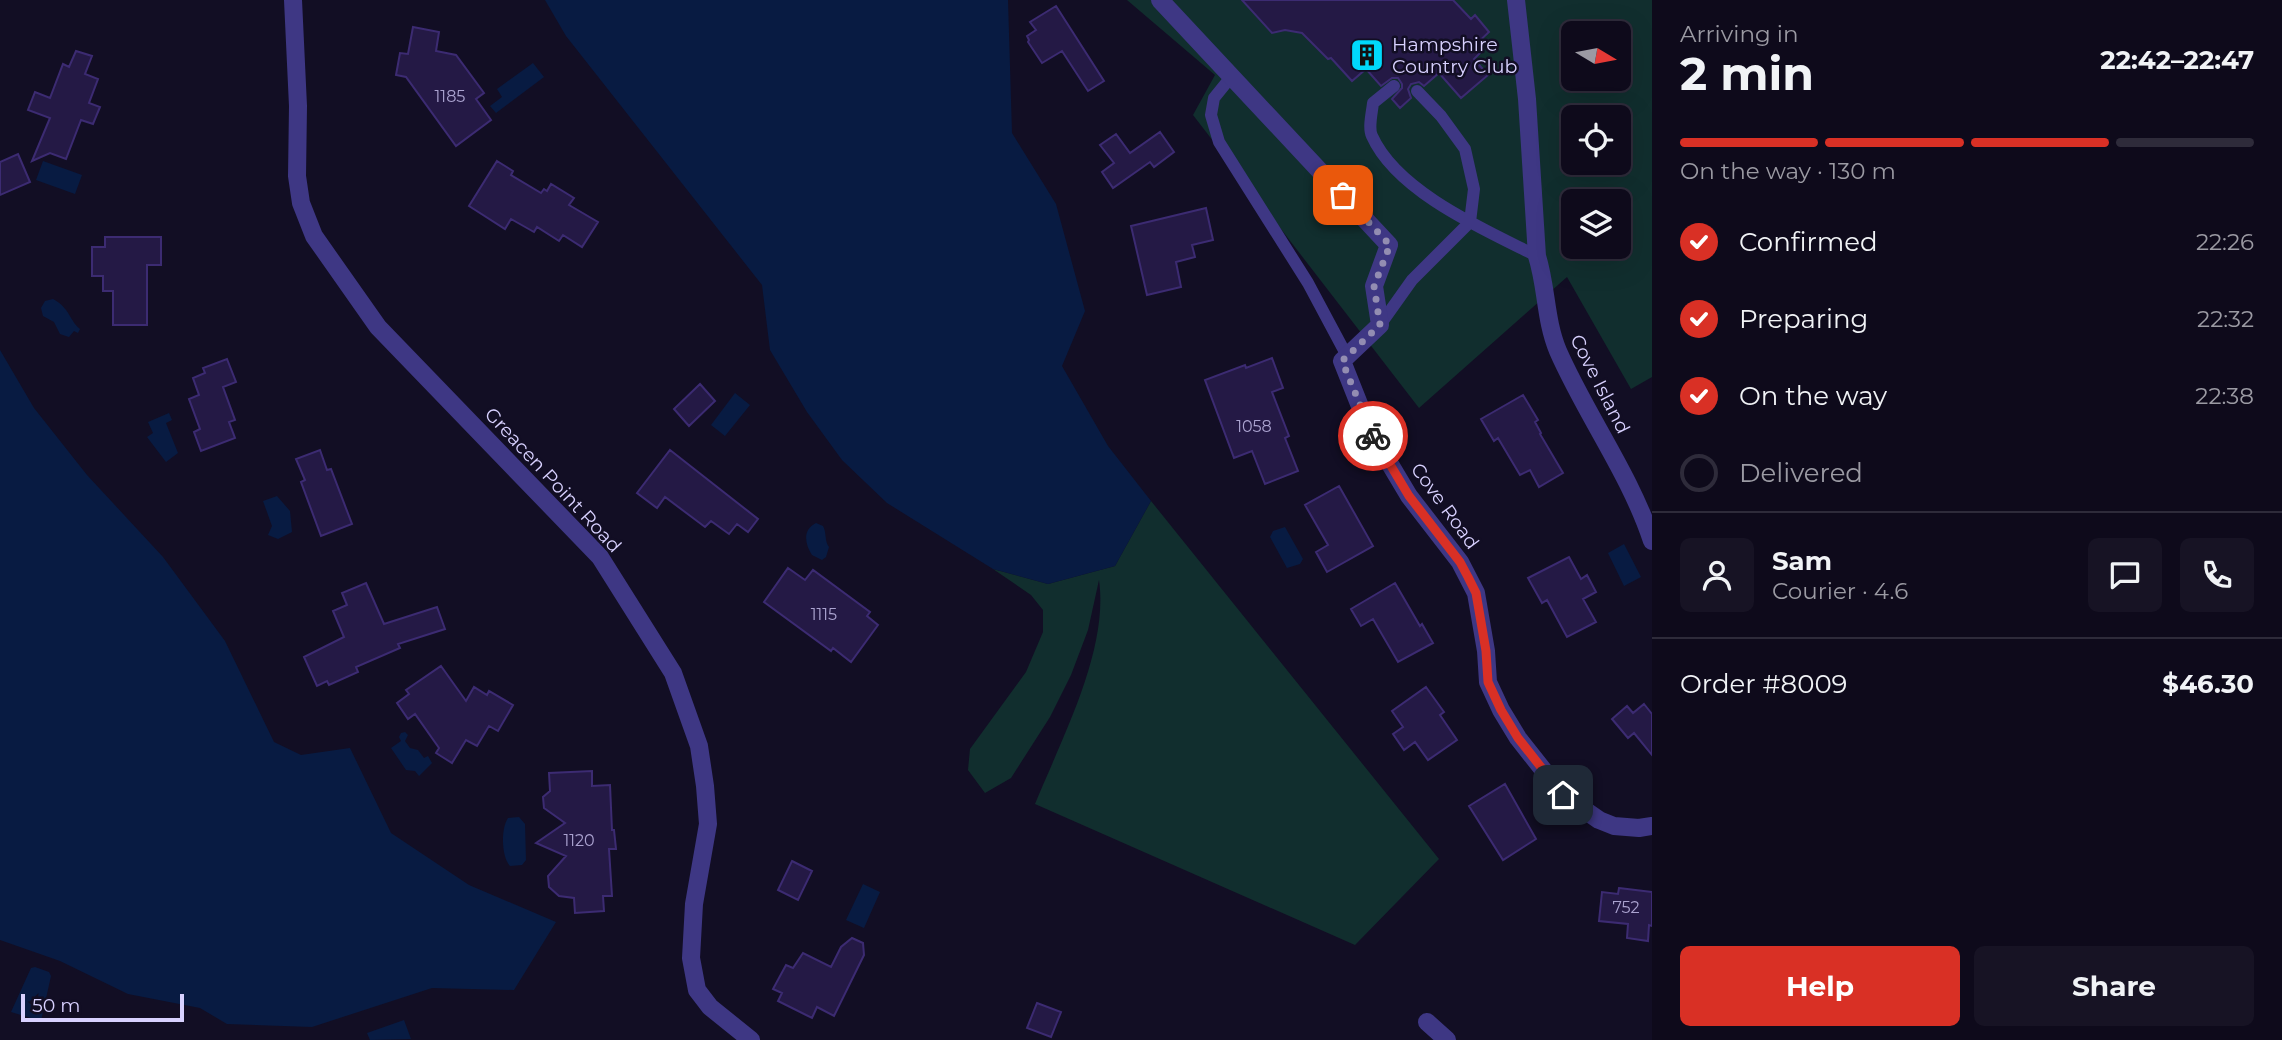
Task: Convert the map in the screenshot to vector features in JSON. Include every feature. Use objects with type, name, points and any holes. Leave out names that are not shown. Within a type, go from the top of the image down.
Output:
[{"type":"street","name":"Greacen Point Road","points":[[293,0],[298,106],[296,176],[301,203],[314,236],[378,327],[600,557],[673,673],[699,746],[708,824],[695,904],[691,958],[697,990],[710,1007],[751,1040]]},
{"type":"street","points":[[1160,0],[1390,245],[1374,286],[1380,325],[1348,356]]},
{"type":"street","points":[[1516,0],[1527,99],[1537,256]]},
{"type":"street","name":"Cove Island","points":[[1537,256],[1545,280],[1547,316],[1558,351],[1622,473],[1652,541]]},
{"type":"street","name":"Cove Road","points":[[1348,356],[1342,361],[1369,429],[1409,496],[1460,562],[1476,593],[1486,651],[1488,682],[1518,738],[1563,795],[1614,827],[1646,827]]},
{"type":"street","points":[[1427,1022],[1447,1040]]},
{"type":"lane","points":[[1231,77],[1214,98],[1211,115],[1219,142],[1308,283],[1348,356]]},
{"type":"lane","points":[[1394,86],[1373,103],[1370,134],[1392,167],[1441,205],[1537,256]]},
{"type":"lane","points":[[1380,325],[1412,280],[1470,222],[1474,189],[1465,149],[1441,116],[1417,91]]},
{"type":"green space","name":"Hampshire Country Club","points":[[1127,0],[1652,0],[1652,377],[1631,389],[1567,277],[1419,408],[1193,115],[1215,75]]},
{"type":"green space","points":[[1151,501],[1439,859],[1355,945],[1035,804],[1070,723],[1090,664],[1100,607],[1099,580],[1088,630],[1071,675],[1050,717],[1011,778],[985,793],[968,770],[970,749],[1026,672],[1043,632],[1043,610],[1031,595],[993,569],[1048,584],[1115,566]]},
{"type":"water","points":[[545,0],[1008,0],[1012,133],[1056,204],[1085,311],[1062,366],[1108,446],[1151,501],[1115,566],[1048,584],[993,569],[887,503],[842,460],[807,412],[770,350],[762,285],[566,36]]},
{"type":"water","points":[[533,63],[544,77],[496,113],[490,106],[502,97],[497,89]]},
{"type":"water","points":[[43,161],[82,175],[75,194],[36,180]]},
{"type":"water","points":[[53,299],[66,310],[80,329],[78,333],[74,331],[69,337],[60,334],[54,322],[43,316],[41,308],[45,301]]},
{"type":"water","points":[[0,350],[34,408],[87,475],[163,557],[225,641],[274,742],[301,755],[350,748],[391,833],[469,885],[556,922],[514,990],[432,988],[312,1027],[227,1024],[200,1008],[128,994],[60,961],[0,940]]},
{"type":"water","points":[[735,393],[750,405],[725,436],[711,425]]},
{"type":"water","points":[[169,413],[172,420],[166,423],[178,453],[166,462],[147,437],[153,433],[148,422]]},
{"type":"water","points":[[277,496],[290,511],[292,532],[278,539],[268,535],[272,526],[263,501]]},
{"type":"water","points":[[816,523],[823,526],[829,547],[822,560],[812,555],[806,542],[808,529]]},
{"type":"water","points":[[1285,527],[1303,559],[1300,564],[1287,568],[1270,537],[1273,531]]},
{"type":"water","points":[[1624,544],[1641,577],[1624,586],[1608,553]]},
{"type":"water","points":[[405,732],[408,735],[405,741],[410,748],[418,750],[424,758],[428,756],[432,763],[419,776],[415,771],[406,770],[391,748],[401,741],[399,737]]},
{"type":"water","points":[[519,817],[525,824],[526,860],[522,865],[510,866],[504,849],[504,828],[508,818]]},
{"type":"water","points":[[863,884],[880,892],[864,928],[846,920]]},
{"type":"water","points":[[31,968],[49,972],[51,976],[41,1021],[11,1012]]},
{"type":"water","points":[[404,1020],[411,1039],[370,1040],[367,1033]]},
{"type":"building","name":"Hampshire Country Club","points":[[1242,0],[1453,0],[1471,19],[1475,15],[1489,32],[1475,45],[1481,52],[1474,59],[1488,75],[1461,98],[1439,73],[1424,86],[1419,82],[1411,84],[1408,89],[1411,98],[1400,108],[1392,99],[1402,88],[1398,78],[1392,78],[1381,86],[1366,69],[1352,81],[1302,33],[1285,30],[1272,33]]},
{"type":"building","points":[[1056,6],[1104,81],[1088,91],[1062,51],[1042,63],[1028,42],[1027,36],[1036,30],[1030,22]]},
{"type":"building","points":[[413,27],[439,32],[436,51],[456,55],[484,93],[476,99],[491,120],[456,146],[406,77],[396,75],[400,53],[408,54]]},
{"type":"building","points":[[76,51],[92,56],[85,74],[98,79],[89,103],[100,107],[93,124],[81,120],[66,159],[50,153],[32,161],[50,118],[28,110],[35,92],[50,98],[63,64],[69,67]]},
{"type":"building","points":[[1160,132],[1174,152],[1154,167],[1150,162],[1113,188],[1102,172],[1114,163],[1100,145],[1116,134],[1130,153]]},
{"type":"building","points":[[18,154],[30,182],[0,195],[0,162]]},
{"type":"building","points":[[497,161],[513,171],[511,175],[541,193],[544,189],[547,191],[551,184],[574,198],[569,205],[598,222],[582,247],[563,235],[559,241],[537,227],[534,232],[511,219],[505,229],[469,206]]},
{"type":"building","points":[[1206,208],[1213,240],[1192,245],[1195,257],[1176,262],[1181,287],[1147,295],[1131,226]]},
{"type":"building","points":[[105,237],[161,237],[161,265],[147,265],[147,325],[113,325],[113,291],[103,291],[103,276],[92,276],[92,247],[105,247]]},
{"type":"building","points":[[1272,358],[1283,388],[1272,392],[1289,436],[1285,438],[1298,471],[1265,484],[1252,451],[1234,458],[1205,380]]},
{"type":"building","points":[[227,359],[236,382],[223,387],[235,420],[229,422],[235,438],[201,451],[194,432],[200,429],[189,399],[199,395],[193,378],[205,373],[203,368]]},
{"type":"building","points":[[700,384],[715,401],[689,426],[674,409]]},
{"type":"building","points":[[1523,395],[1538,420],[1535,422],[1540,434],[1563,473],[1539,487],[1530,470],[1520,475],[1498,438],[1494,441],[1481,419]]},
{"type":"building","points":[[320,450],[327,470],[331,469],[352,524],[321,536],[301,482],[305,480],[296,459]]},
{"type":"building","points":[[670,450],[758,519],[748,532],[737,524],[729,534],[711,521],[705,527],[665,497],[657,508],[637,493]]},
{"type":"building","points":[[1339,486],[1373,546],[1327,572],[1316,552],[1328,545],[1305,505]]},
{"type":"building","points":[[1569,557],[1581,579],[1587,575],[1596,592],[1583,599],[1596,622],[1567,637],[1547,600],[1542,603],[1528,578]]},
{"type":"building","points":[[788,568],[805,580],[813,570],[870,612],[867,616],[878,625],[851,662],[833,648],[831,651],[764,602]]},
{"type":"building","points":[[366,583],[384,624],[437,607],[445,629],[398,644],[400,648],[356,667],[358,672],[329,685],[327,681],[317,686],[304,657],[344,637],[333,611],[347,605],[342,593]]},
{"type":"building","points":[[1395,583],[1433,643],[1398,662],[1373,619],[1361,626],[1351,609]]},
{"type":"building","points":[[441,666],[466,701],[474,687],[487,695],[489,691],[513,705],[498,731],[489,726],[477,746],[466,740],[452,763],[436,753],[439,748],[415,714],[408,719],[397,703],[409,694],[406,690]]},
{"type":"building","points":[[1426,687],[1444,712],[1440,715],[1457,740],[1428,760],[1415,742],[1404,750],[1393,734],[1403,727],[1392,711]]},
{"type":"building","points":[[1644,704],[1652,714],[1652,755],[1634,733],[1628,738],[1612,719],[1627,706],[1633,713]]},
{"type":"building","points":[[592,771],[592,786],[610,785],[612,830],[616,849],[609,849],[612,896],[603,896],[604,911],[575,913],[574,898],[559,896],[549,887],[548,876],[566,856],[536,843],[565,823],[544,808],[543,797],[550,791],[549,773]]},
{"type":"building","points":[[1505,784],[1536,839],[1503,860],[1469,806]]},
{"type":"building","points":[[792,861],[812,871],[798,900],[778,890]]},
{"type":"building","points":[[1619,888],[1652,892],[1652,926],[1649,925],[1648,941],[1627,938],[1628,924],[1599,921],[1602,892],[1618,894]]},
{"type":"building","points":[[852,938],[863,943],[864,955],[834,1016],[817,1007],[812,1018],[778,1001],[782,993],[773,989],[786,965],[793,968],[803,953],[831,967],[841,947]]},
{"type":"building","points":[[1037,1003],[1061,1012],[1051,1037],[1027,1028]]},
{"type":"way so far","points":[[1343,195],[1390,245],[1374,286],[1380,325],[1342,361],[1373,436]]},
{"type":"place","name":"Hampshire Country Club","points":[[1367,55]]},
{"type":"route","points":[[1373,436],[1409,496],[1460,562],[1468,577],[1476,593],[1486,651],[1488,682],[1518,738],[1563,795]]}]
